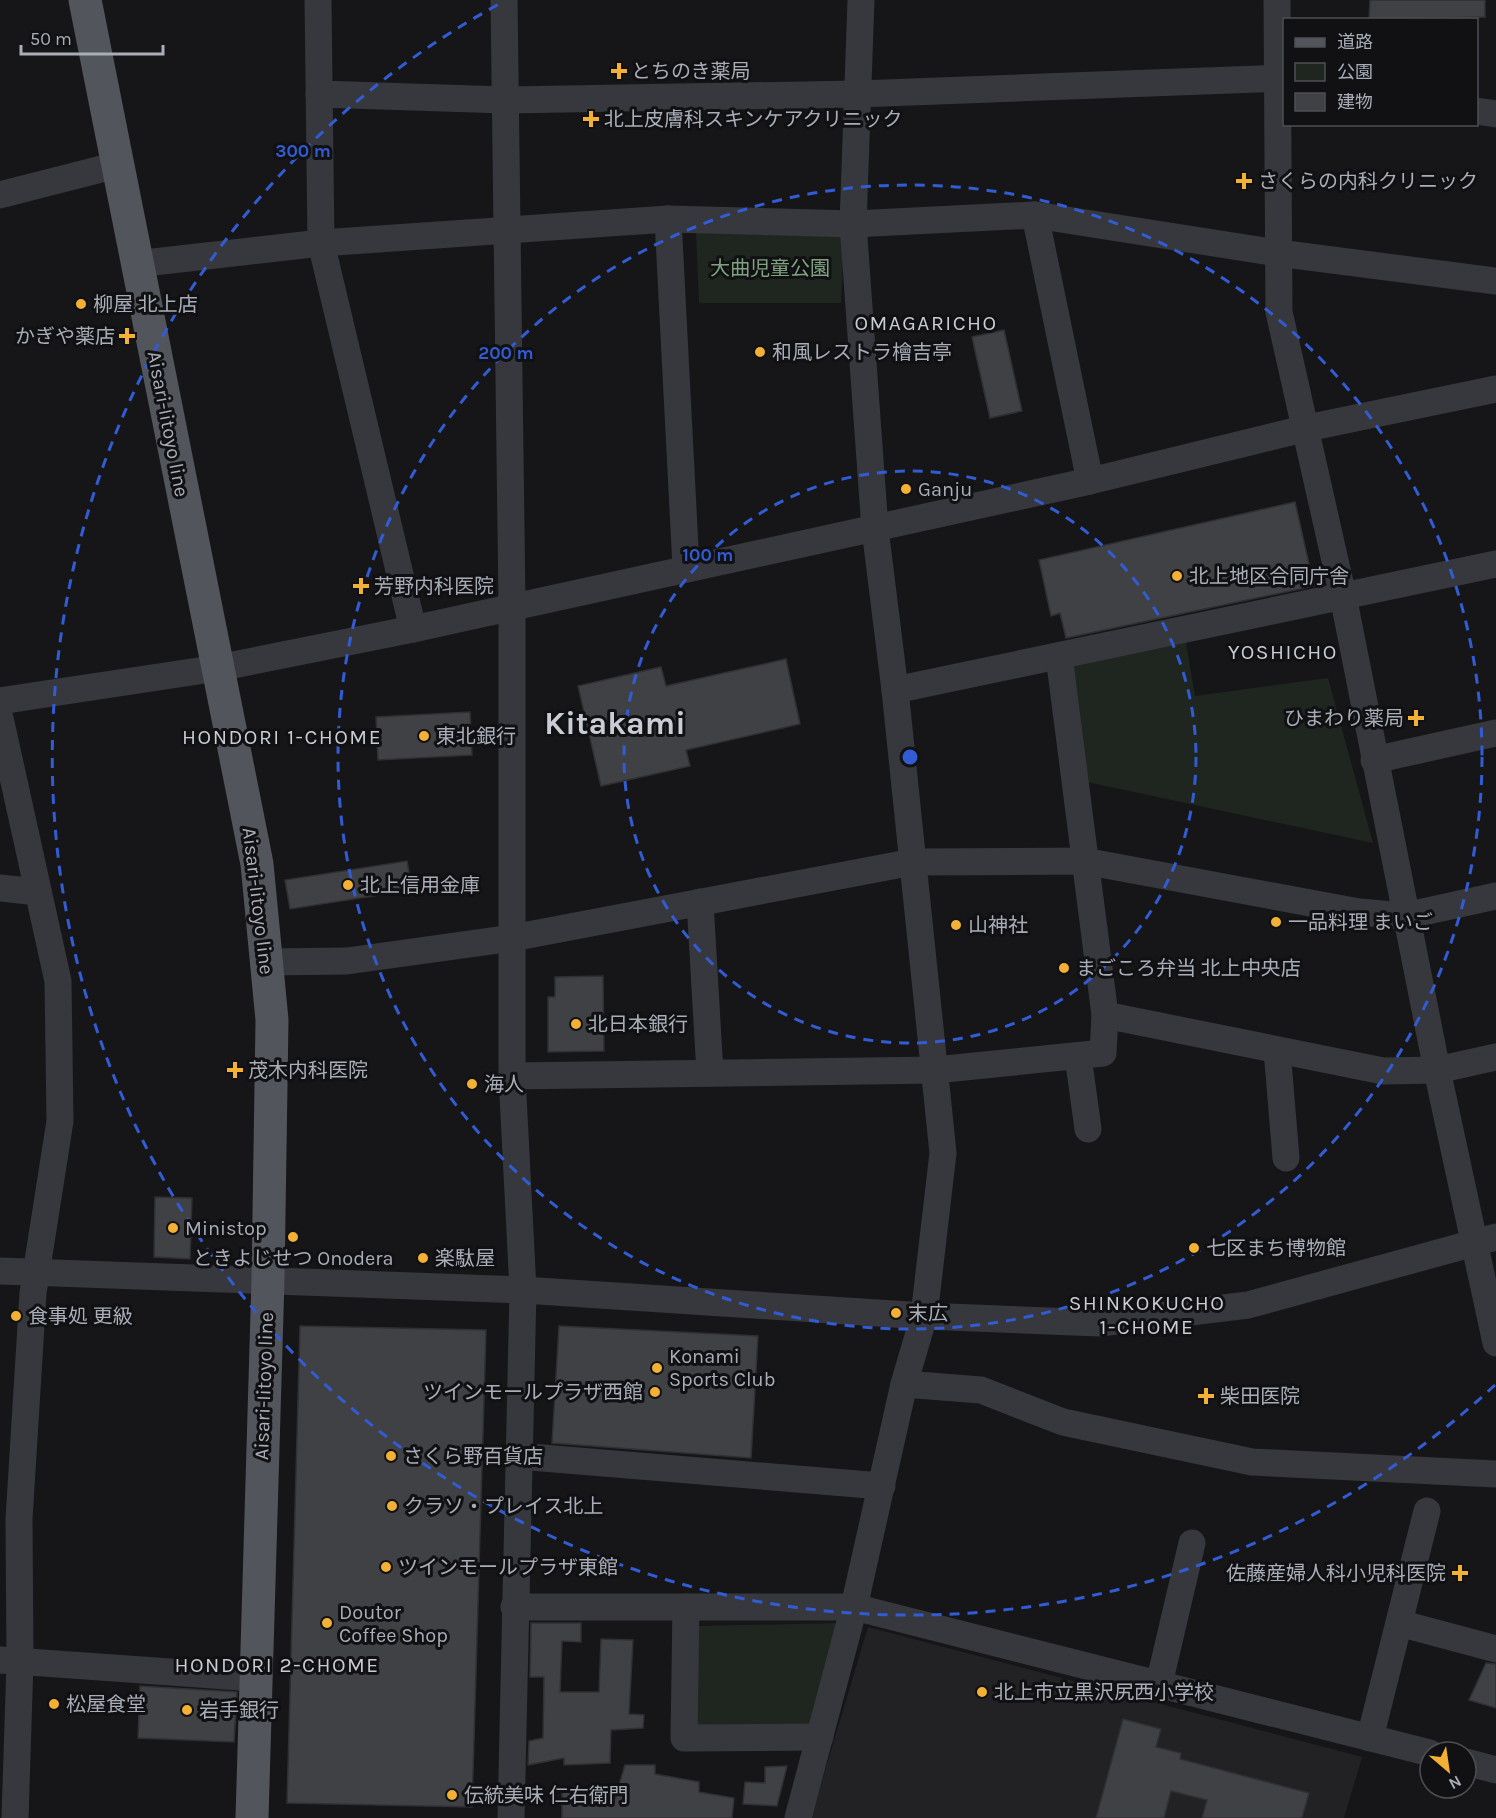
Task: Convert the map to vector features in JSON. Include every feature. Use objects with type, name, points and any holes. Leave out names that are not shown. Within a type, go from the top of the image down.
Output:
[{"type":"main road","name":"Aisari-Iitoyo line","points":[[85,0],[256,864],[272,1020],[268,1279],[252,1818]]},
{"type":"street","points":[[318,0],[321,243],[413,629]]},
{"type":"street","points":[[504,0],[512,605],[512,1076],[523,1290],[511,1818]]},
{"type":"street","points":[[798,1818],[854,1607],[904,1384],[924,1316],[943,1153],[895,690],[875,530],[853,224],[861,0]]},
{"type":"street","points":[[1277,0],[1282,77],[1278,253],[1280,312],[1343,596],[1437,1070],[1485,1240],[1496,1343]]},
{"type":"street","points":[[319,94],[505,100],[858,94],[1282,77]]},
{"type":"street","points":[[1478,111],[1496,114]]},
{"type":"street","points":[[0,195],[117,165]]},
{"type":"street","points":[[1035,215],[1090,481]]},
{"type":"street","points":[[136,264],[321,243],[668,219],[853,224],[1035,215],[1278,253],[1496,280]]},
{"type":"street","points":[[668,219],[686,567]]},
{"type":"street","points":[[0,701],[218,668],[413,629],[686,567],[875,530],[1307,428],[1496,389]]},
{"type":"street","points":[[895,690],[1496,564]]},
{"type":"street","points":[[512,1076],[935,1071],[1104,1053],[1105,1015],[1059,656]]},
{"type":"street","points":[[0,718],[58,981],[60,1121],[38,1273],[33,1293],[9,1517],[10,1661],[15,1818]]},
{"type":"street","points":[[1374,760],[1496,733]]},
{"type":"street","points":[[266,962],[347,961],[512,938],[913,862],[1084,861],[1359,912],[1405,916],[1496,896]]},
{"type":"street","points":[[0,888],[38,892]]},
{"type":"street","points":[[700,902],[710,1073]]},
{"type":"street","points":[[1105,1015],[1383,1071],[1437,1070],[1496,1058]]},
{"type":"street","points":[[1277,1050],[1286,1158]]},
{"type":"street","points":[[1078,1056],[1088,1129]]},
{"type":"street","points":[[0,1271],[523,1290],[924,1316],[1100,1323],[1158,1318],[1248,1305],[1485,1240]]},
{"type":"street","points":[[904,1384],[981,1390],[1063,1422],[1252,1462],[1496,1474]]},
{"type":"street","points":[[518,1456],[882,1486]]},
{"type":"street","points":[[1370,1738],[1427,1511]]},
{"type":"street","points":[[1160,1684],[1192,1543]]},
{"type":"street","points":[[514,1607],[854,1607],[1418,1750]]},
{"type":"street","points":[[686,1607],[684,1738],[820,1737]]},
{"type":"street","points":[[1399,1623],[1496,1649]]},
{"type":"street","points":[[10,1661],[255,1678]]},
{"type":"street","points":[[1478,1765],[1496,1770]]},
{"type":"shaded area","name":"北上市立黒沢尻西小学校","points":[[868,1627],[1362,1757],[1344,1818],[811,1818]]},
{"type":"green space","name":"大曲児童公園","points":[[844,231],[841,303],[699,303],[696,233]]},
{"type":"green space","points":[[1186,643],[1195,696],[1328,678],[1373,843],[1087,782],[1073,665]]},
{"type":"green space","points":[[841,1623],[811,1730],[696,1728],[697,1626]]},
{"type":"building","points":[[1370,0],[1485,0],[1485,17],[1369,18]]},
{"type":"building","points":[[1004,330],[1022,411],[990,418],[972,337]]},
{"type":"building","name":"北上地区合同庁舎","points":[[1295,502],[1314,586],[1066,638],[1060,613],[1051,616],[1039,560]]},
{"type":"building","points":[[786,659],[800,724],[686,750],[690,766],[601,786],[578,686],[661,667],[666,686]]},
{"type":"building","name":"東北銀行","points":[[470,712],[472,755],[378,760],[376,717]]},
{"type":"building","name":"北上信用金庫","points":[[407,861],[412,890],[290,909],[285,880]]},
{"type":"building","name":"北日本銀行","points":[[603,976],[604,1051],[548,1052],[548,997],[555,997],[555,977]]},
{"type":"building","name":"Ministop","points":[[155,1197],[192,1198],[190,1259],[154,1257]]},
{"type":"building","name":"ツインモールプラザ東館","points":[[300,1326],[486,1330],[472,1807],[287,1803]]},
{"type":"building","name":"ツインモールプラザ西館","points":[[559,1326],[758,1336],[751,1458],[552,1443]]},
{"type":"building","points":[[531,1623],[581,1623],[581,1642],[562,1641],[560,1692],[599,1692],[601,1639],[633,1640],[629,1714],[644,1715],[643,1728],[611,1730],[610,1763],[564,1765],[564,1758],[528,1765],[529,1741],[543,1738],[544,1677],[530,1677]]},
{"type":"building","points":[[1486,1663],[1496,1664],[1496,1708],[1469,1700]]},
{"type":"building","name":"岩手銀行","points":[[140,1686],[237,1692],[234,1742],[138,1738]]},
{"type":"building","points":[[1123,1719],[1161,1729],[1156,1747],[1181,1753],[1180,1759],[1309,1793],[1302,1818],[1202,1818],[1207,1800],[1171,1791],[1164,1818],[1096,1818]]},
{"type":"building","points":[[625,1765],[655,1765],[655,1774],[699,1782],[699,1792],[734,1798],[732,1818],[562,1818],[562,1792],[587,1793],[587,1797],[615,1799]]},
{"type":"building","points":[[787,1766],[777,1806],[743,1804],[745,1782],[765,1783],[765,1767]]},
{"type":"place","name":"とちのき薬局","points":[[619,71]]},
{"type":"place","name":"北上皮膚科スキンケアクリニック","points":[[591,119]]},
{"type":"place","name":"さくらの内科クリニック","points":[[1244,181]]},
{"type":"place","name":"柳屋 北上店","points":[[81,304]]},
{"type":"place","name":"かぎや薬店","points":[[127,336]]},
{"type":"place","name":"和風レストラ檜吉亭","points":[[760,352]]},
{"type":"place","name":"Ganju","points":[[906,489]]},
{"type":"place","name":"北上地区合同庁舎","points":[[1177,576]]},
{"type":"place","name":"芳野内科医院","points":[[361,586]]},
{"type":"place","name":"ひまわり薬局","points":[[1416,718]]},
{"type":"place","name":"東北銀行","points":[[424,736]]},
{"type":"place","name":"北上信用金庫","points":[[348,885]]},
{"type":"place","name":"一品料理 まいご","points":[[1276,922]]},
{"type":"place","name":"山神社","points":[[956,925]]},
{"type":"place","name":"まごころ弁当 北上中央店","points":[[1064,968]]},
{"type":"place","name":"北日本銀行","points":[[576,1024]]},
{"type":"place","name":"茂木内科医院","points":[[235,1070]]},
{"type":"place","name":"海人","points":[[472,1084]]},
{"type":"place","name":"Ministop","points":[[173,1228]]},
{"type":"place","name":"ときよじせつ Onodera","points":[[293,1237]]},
{"type":"place","name":"七区まち博物館","points":[[1194,1248]]},
{"type":"place","name":"楽駄屋","points":[[423,1258]]},
{"type":"place","name":"末広","points":[[896,1313]]},
{"type":"place","name":"食事処 更級","points":[[16,1316]]},
{"type":"place","name":"Konami Sports Club","points":[[657,1368]]},
{"type":"place","name":"ツインモールプラザ西館","points":[[655,1392]]},
{"type":"place","name":"柴田医院","points":[[1206,1396]]},
{"type":"place","name":"さくら野百貨店","points":[[391,1456]]},
{"type":"place","name":"クラソ・プレイス北上","points":[[392,1506]]},
{"type":"place","name":"ツインモールプラザ東館","points":[[386,1567]]},
{"type":"place","name":"佐藤産婦人科小児科医院","points":[[1460,1573]]},
{"type":"place","name":"Doutor Coffee Shop","points":[[327,1623]]},
{"type":"place","name":"北上市立黒沢尻西小学校","points":[[982,1692]]},
{"type":"place","name":"松屋食堂","points":[[54,1704]]},
{"type":"place","name":"岩手銀行","points":[[187,1710]]},
{"type":"place","name":"伝統美味 仁右衛門","points":[[452,1795]]},
{"type":"district","name":"OMAGARICHO","points":[[926,323]]},
{"type":"district","name":"YOSHICHO","points":[[1283,652]]},
{"type":"district","name":"Kitakami","points":[[615,723]]},
{"type":"district","name":"HONDORI 1-CHOME","points":[[282,737]]},
{"type":"district","name":"SHINKOKUCHO 1-CHOME","points":[[1147,1315]]},
{"type":"district","name":"HONDORI 2-CHOME","points":[[277,1665]]}]
